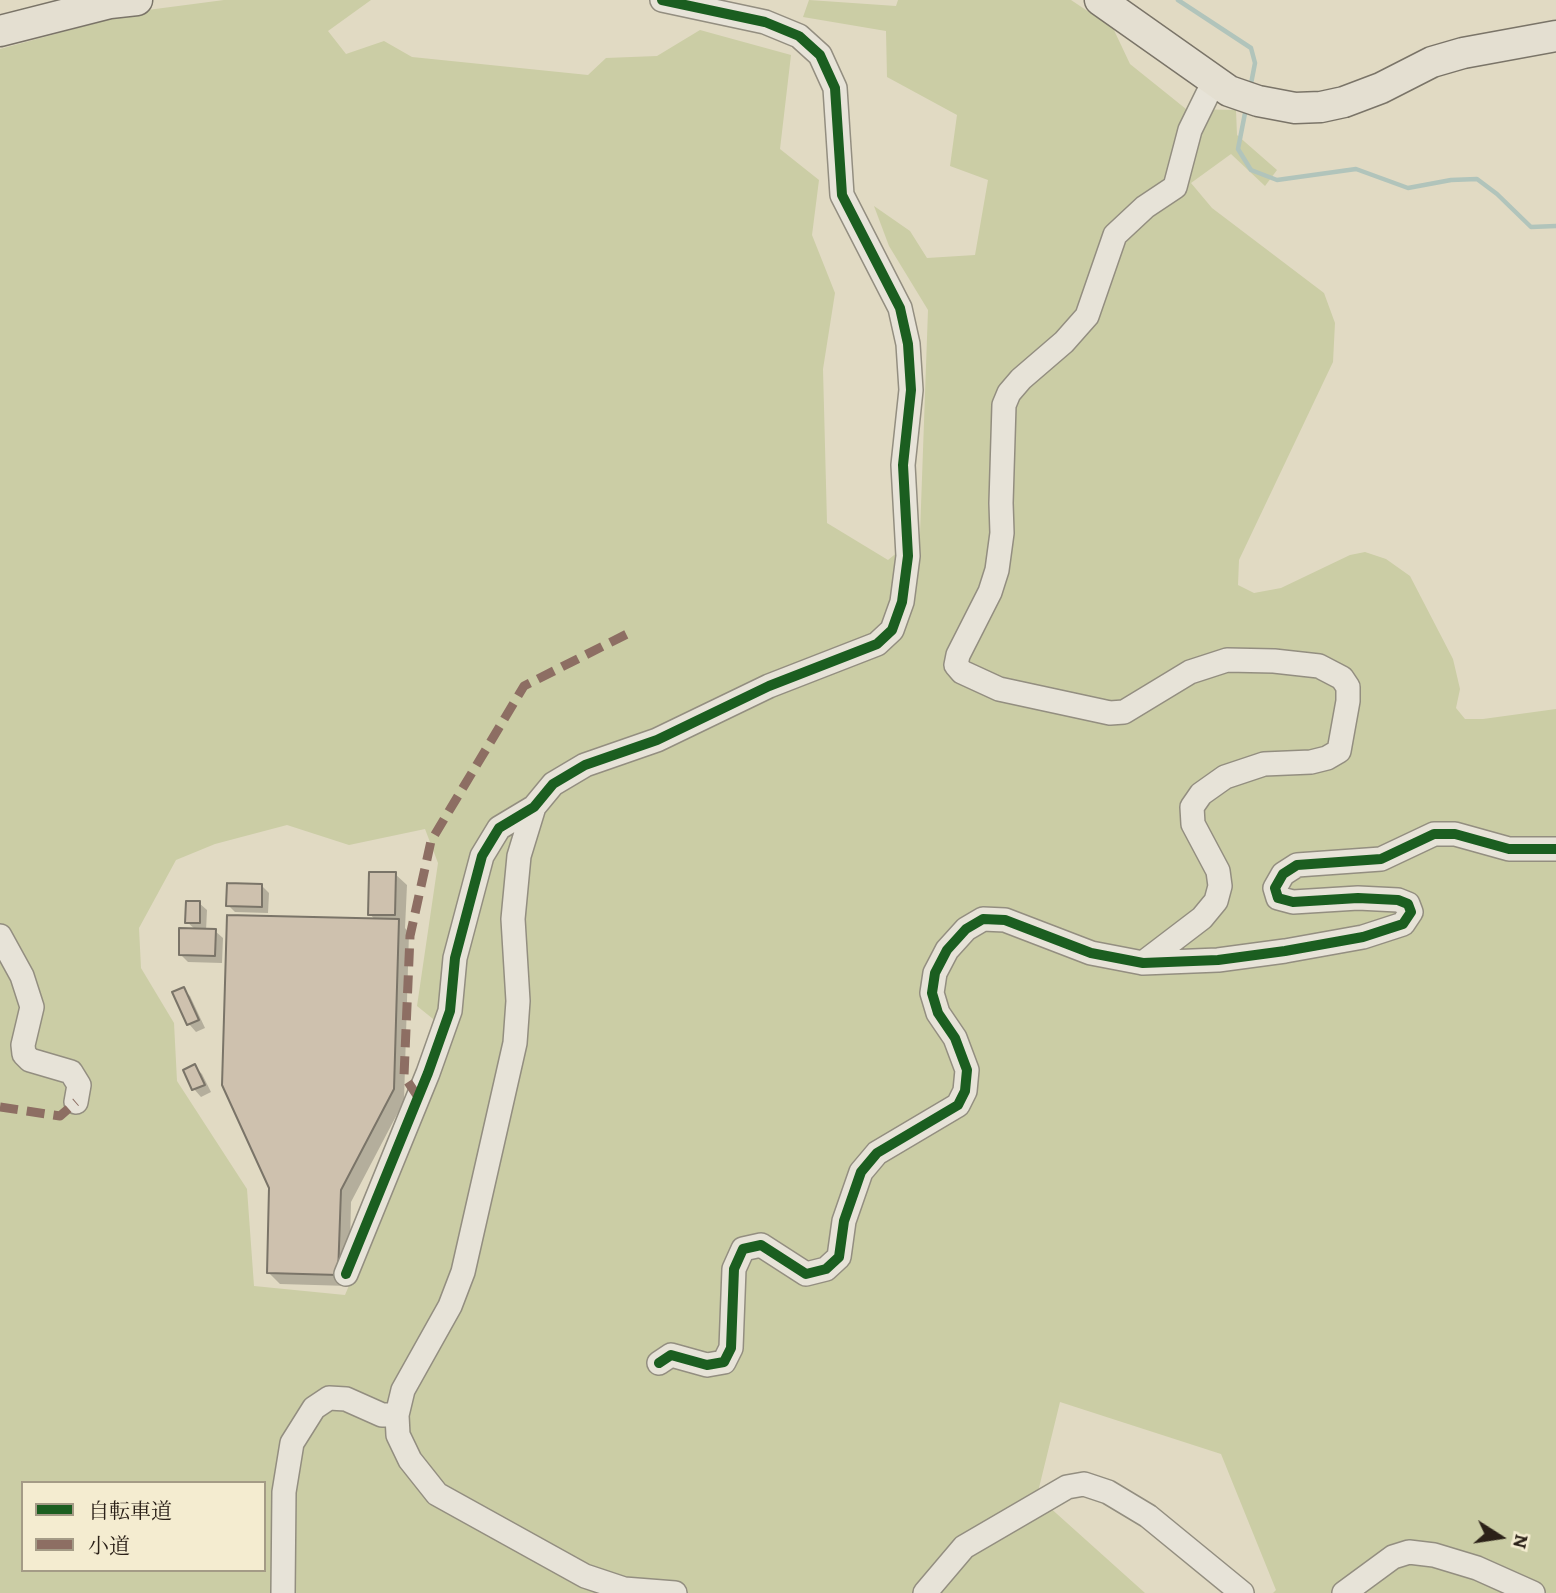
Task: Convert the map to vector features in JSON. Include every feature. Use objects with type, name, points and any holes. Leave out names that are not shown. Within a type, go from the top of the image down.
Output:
[{"type":"main road","points":[[0,32],[110,3],[137,0]]},
{"type":"main road","points":[[1100,0],[1222,86],[1258,101],[1295,108],[1321,107],[1344,102],[1381,88],[1432,62],[1463,53],[1556,36]]},
{"type":"street","points":[[346,1274],[428,1073],[450,1011],[456,958],[482,856],[499,828],[534,807],[553,784],[586,765],[657,740],[769,686],[877,644],[892,630],[902,602],[908,556],[904,465],[911,390],[908,344],[900,308],[842,195],[835,88],[820,55],[799,36],[765,22],[662,0]]},
{"type":"street","points":[[1143,963],[1202,918],[1216,901],[1220,886],[1218,872],[1193,824],[1192,807],[1201,794],[1225,777],[1264,764],[1311,762],[1327,758],[1339,751],[1349,687],[1342,678],[1319,666],[1227,660],[1189,672],[1124,712],[1110,713],[999,689],[962,672],[956,665],[958,655],[990,592],[997,570],[1002,533],[1000,503],[1004,405],[1009,393],[1021,379],[1064,342],[1087,316],[1115,235],[1145,207],[1175,187],[1190,130],[1222,86]]},
{"type":"street","points":[[534,807],[519,856],[513,919],[518,1001],[514,1043],[463,1272],[450,1306],[403,1390],[397,1415],[398,1435],[410,1460],[437,1493],[585,1576],[624,1589],[675,1593]]},
{"type":"street","points":[[659,1363],[671,1355],[707,1365],[724,1362],[731,1348],[734,1269],[743,1249],[761,1245],[806,1273],[826,1269],[839,1256],[844,1221],[861,1172],[877,1153],[958,1105],[965,1091],[967,1070],[955,1038],[938,1013],[932,993],[935,973],[947,950],[966,929],[983,919],[1005,920],[1091,953],[1143,963],[1231,958],[1363,937],[1403,925],[1411,912],[1408,904],[1398,900],[1357,898],[1293,902],[1278,898],[1275,888],[1283,874],[1297,865],[1381,859],[1434,834],[1455,834],[1509,849],[1556,849]]},
{"type":"street","points":[[0,936],[22,976],[32,1007],[23,1045],[24,1054],[30,1060],[71,1072],[79,1085],[76,1102]]},
{"type":"street","points":[[283,1593],[284,1492],[292,1443],[314,1408],[329,1398],[346,1399],[382,1415],[397,1415]]},
{"type":"street","points":[[925,1593],[964,1547],[1067,1487],[1084,1484],[1108,1492],[1148,1516],[1242,1593]]},
{"type":"street","points":[[1344,1593],[1393,1557],[1409,1552],[1434,1555],[1477,1568],[1533,1593]]},
{"type":"green space","points":[[224,0],[371,0],[328,31],[346,54],[384,41],[412,57],[588,75],[606,58],[657,56],[700,30],[791,55],[780,149],[819,180],[812,235],[835,293],[823,369],[827,523],[888,560],[920,534],[928,310],[889,246],[874,206],[910,231],[927,258],[975,255],[988,180],[950,166],[957,115],[887,77],[886,31],[803,17],[809,0],[896,6],[898,0],[1071,0],[1113,28],[1130,64],[1186,109],[1236,110],[1237,135],[1277,170],[1265,186],[1231,154],[1191,183],[1212,208],[1324,293],[1335,323],[1333,362],[1239,560],[1238,585],[1254,593],[1281,588],[1350,555],[1365,552],[1386,559],[1410,576],[1453,659],[1460,689],[1456,708],[1465,719],[1556,709],[1556,1593],[1273,1593],[1276,1590],[1221,1454],[1060,1402],[1037,1496],[1145,1593],[0,1593],[0,49],[140,11]],"holes":[[[287,825],[349,845],[425,829],[438,863],[417,1006],[453,1035],[345,1295],[254,1286],[247,1189],[177,1081],[174,1023],[141,968],[139,928],[176,860],[215,844]]]},
{"type":"building","points":[[369,872],[396,872],[395,915],[368,915]]},
{"type":"building","points":[[227,883],[262,884],[262,907],[226,906]]},
{"type":"building","points":[[186,901],[200,901],[200,923],[185,923]]},
{"type":"building","points":[[227,915],[399,919],[394,1089],[341,1190],[338,1275],[267,1273],[269,1188],[222,1085]]},
{"type":"building","points":[[179,928],[216,929],[215,956],[179,955]]},
{"type":"building","points":[[184,987],[199,1020],[187,1025],[172,992]]},
{"type":"building","points":[[195,1064],[205,1085],[192,1090],[183,1070]]},
{"type":"waterway","points":[[1178,0],[1251,48],[1255,63],[1250,89]]},
{"type":"waterway","points":[[1246,108],[1238,149],[1251,170],[1277,180],[1356,169],[1408,188],[1451,180],[1477,179],[1531,227],[1556,226]]},
{"type":"marked path","points":[[418,1097],[404,1076],[410,936],[431,841],[524,686],[627,634]]},
{"type":"marked path","points":[[0,1107],[60,1116],[76,1102]]},
{"type":"cycle path","points":[[346,1274],[428,1073],[450,1011],[455,958],[482,856],[499,828],[534,807],[553,784],[585,765],[657,740],[769,686],[877,644],[892,630],[902,602],[908,556],[903,465],[911,390],[908,344],[900,308],[842,195],[835,88],[820,55],[799,36],[765,22],[662,0]]},
{"type":"cycle path","points":[[659,1363],[671,1355],[707,1365],[724,1362],[731,1348],[734,1269],[743,1249],[761,1245],[806,1274],[826,1269],[839,1257],[844,1221],[861,1172],[877,1153],[958,1105],[965,1091],[967,1070],[955,1038],[938,1013],[932,993],[935,973],[947,950],[966,929],[983,919],[1005,920],[1091,953],[1143,963],[1218,960],[1363,937],[1403,924],[1411,912],[1408,904],[1398,900],[1358,898],[1293,902],[1278,898],[1275,888],[1283,874],[1297,865],[1381,859],[1434,834],[1455,834],[1509,849],[1556,849]]}]
